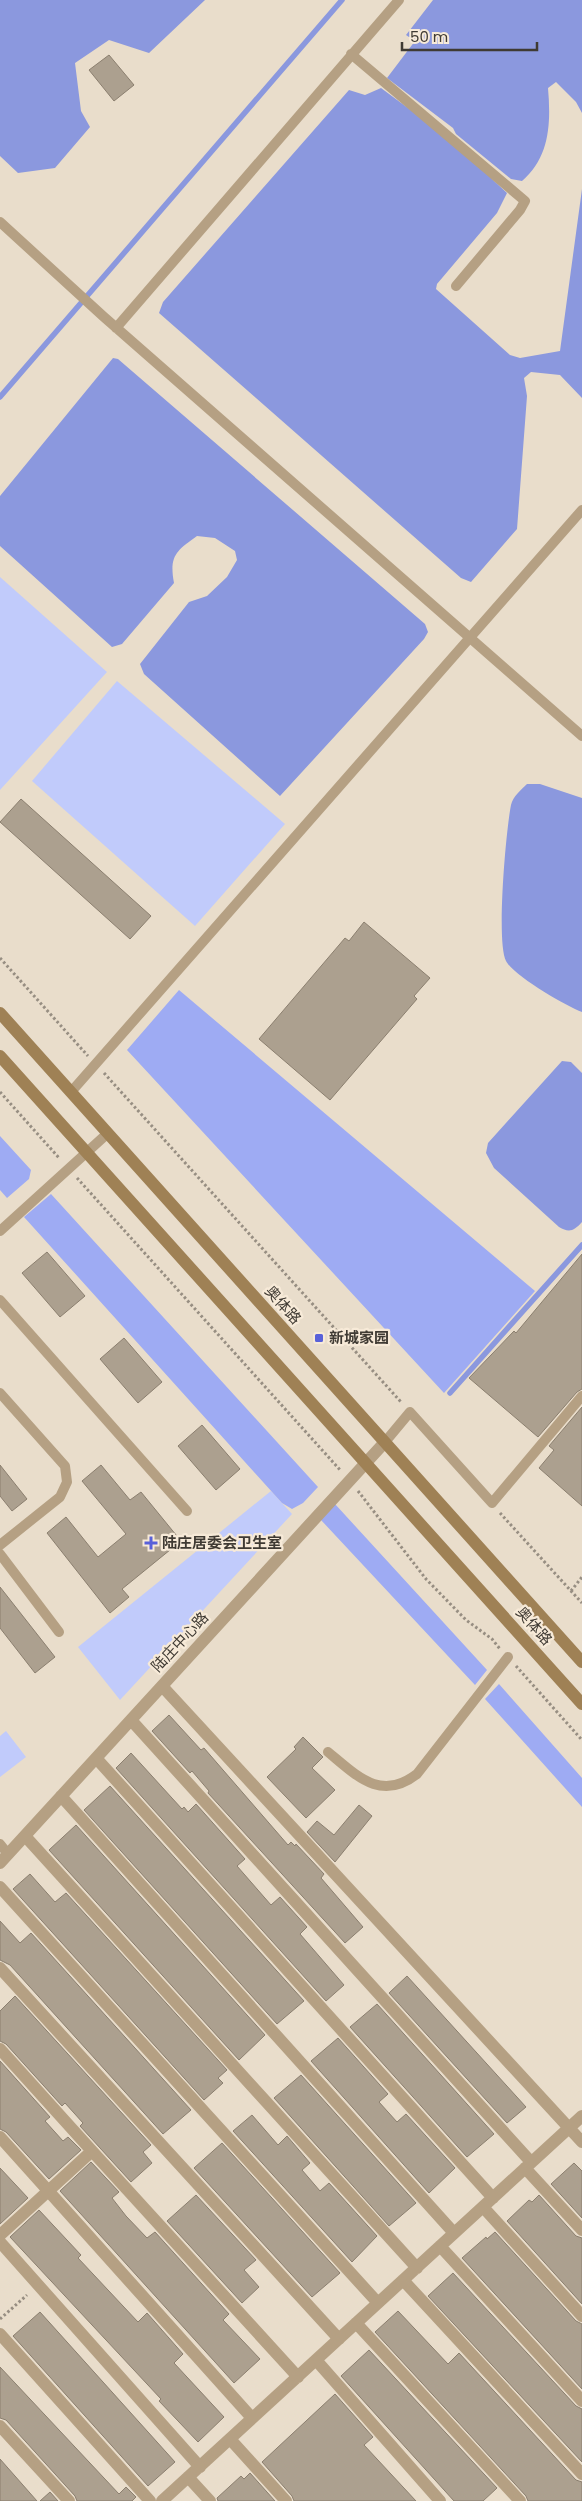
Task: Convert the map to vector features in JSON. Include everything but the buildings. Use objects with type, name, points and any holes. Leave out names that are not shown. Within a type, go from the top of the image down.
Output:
[{"type":"main road","name":"奥体路","points":[[0,1013],[582,1662]]},
{"type":"main road","name":"奥体路","points":[[0,1056],[582,1704]]},
{"type":"street","name":"陆庄中心路","points":[[3,1854],[26,1836],[385,1442]]},
{"type":"street","points":[[162,1686],[582,2142]]},
{"type":"street","points":[[131,1720],[528,2165],[582,2230]]},
{"type":"street","points":[[96,1758],[492,2198]]},
{"type":"street","points":[[61,1796],[454,2234]]},
{"type":"street","points":[[26,1836],[417,2268]]},
{"type":"street","points":[[0,1887],[378,2302]]},
{"type":"street","points":[[0,1968],[339,2339]]},
{"type":"street","points":[[0,2049],[298,2376]]},
{"type":"street","points":[[162,2501],[582,2116]]},
{"type":"street","points":[[0,2137],[252,2418]]},
{"type":"street","points":[[0,2235],[92,2150]]},
{"type":"street","points":[[483,2207],[582,2316]]},
{"type":"street","points":[[0,2242],[200,2466]]},
{"type":"street","points":[[440,2246],[582,2401]]},
{"type":"street","points":[[403,2280],[582,2474]]},
{"type":"street","points":[[356,2323],[520,2501]]},
{"type":"street","points":[[0,2334],[150,2501]]},
{"type":"street","points":[[316,2360],[440,2501]]},
{"type":"street","points":[[0,2426],[69,2501]]},
{"type":"street","points":[[230,2438],[286,2501]]},
{"type":"street","points":[[188,2477],[210,2501]]},
{"type":"lane","points":[[116,328],[399,0]]},
{"type":"lane","points":[[351,54],[525,201],[520,210],[456,286]]},
{"type":"lane","points":[[0,222],[116,328],[582,736]]},
{"type":"lane","points":[[71,1092],[582,510]]},
{"type":"lane","points":[[0,1232],[108,1133]]},
{"type":"lane","points":[[0,1300],[187,1511]]},
{"type":"lane","points":[[0,1393],[65,1466],[67,1482],[60,1497],[0,1545]]},
{"type":"lane","points":[[385,1442],[410,1412],[492,1503],[582,1396]]},
{"type":"lane","points":[[0,1554],[59,1632]]},
{"type":"lane","points":[[328,1752],[358,1777],[369,1783],[395,1786],[402,1784],[417,1774],[508,1657]]},
{"type":"path","points":[[0,958],[410,1412]]},
{"type":"path","points":[[0,1092],[350,1481],[426,1579],[466,1620],[492,1639],[582,1740]]},
{"type":"path","points":[[492,1503],[582,1604]]},
{"type":"path","points":[[571,1591],[582,1577]]},
{"type":"path","points":[[0,2319],[38,2285]]},
{"type":"shaded area","points":[[0,0],[205,0],[149,53],[109,40],[75,63],[81,111],[90,127],[55,168],[18,173],[0,156]]},
{"type":"shaded area","points":[[433,0],[582,0],[582,113],[576,102],[556,82],[548,88],[549,114],[547,139],[538,161],[522,181],[511,179],[456,134],[453,128],[387,78],[415,41],[406,35]]},
{"type":"shaded area","points":[[381,88],[447,137],[507,193],[497,213],[437,284],[436,289],[510,355],[520,358],[560,351],[582,189],[582,398],[560,375],[531,372],[524,378],[527,396],[517,529],[471,582],[461,578],[159,313],[163,302],[349,90],[365,95]]},
{"type":"shaded area","points":[[113,358],[118,359],[425,624],[428,632],[424,639],[280,796],[144,674],[140,664],[189,602],[207,596],[227,577],[237,560],[235,551],[215,538],[197,536],[190,541],[179,550],[174,560],[174,583],[122,644],[112,647],[0,546],[0,496]]},
{"type":"shaded area","points":[[0,577],[107,672],[0,790]]},
{"type":"shaded area","points":[[117,681],[285,824],[195,926],[32,781]]},
{"type":"shaded area","points":[[527,784],[540,784],[582,798],[582,1012],[564,1004],[529,982],[506,961],[503,950],[503,885],[509,818],[511,805],[517,793]]},
{"type":"shaded area","points":[[179,990],[535,1291],[444,1393],[127,1050]]},
{"type":"shaded area","points":[[562,1061],[571,1062],[582,1073],[582,1222],[574,1229],[569,1230],[559,1227],[494,1168],[486,1153],[488,1143]]},
{"type":"shaded area","points":[[0,1136],[31,1170],[29,1179],[7,1198],[0,1190]]},
{"type":"shaded area","points":[[51,1194],[318,1487],[303,1503],[292,1509],[282,1503],[24,1217]]},
{"type":"shaded area","points":[[271,1491],[292,1514],[120,1700],[78,1647]]},
{"type":"shaded area","points":[[335,1504],[487,1670],[475,1685],[321,1520]]},
{"type":"shaded area","points":[[499,1684],[582,1778],[582,1807],[485,1699]]},
{"type":"shaded area","points":[[6,1731],[26,1757],[0,1777],[0,1736]]},
{"type":"waterway","points":[[0,397],[342,0]]},
{"type":"waterway","points":[[450,1393],[582,1245]]},
{"type":"place","name":"新城家园","points":[[319,1338]]},
{"type":"place","name":"陆庄居委会卫生室","points":[[151,1543]]}]
